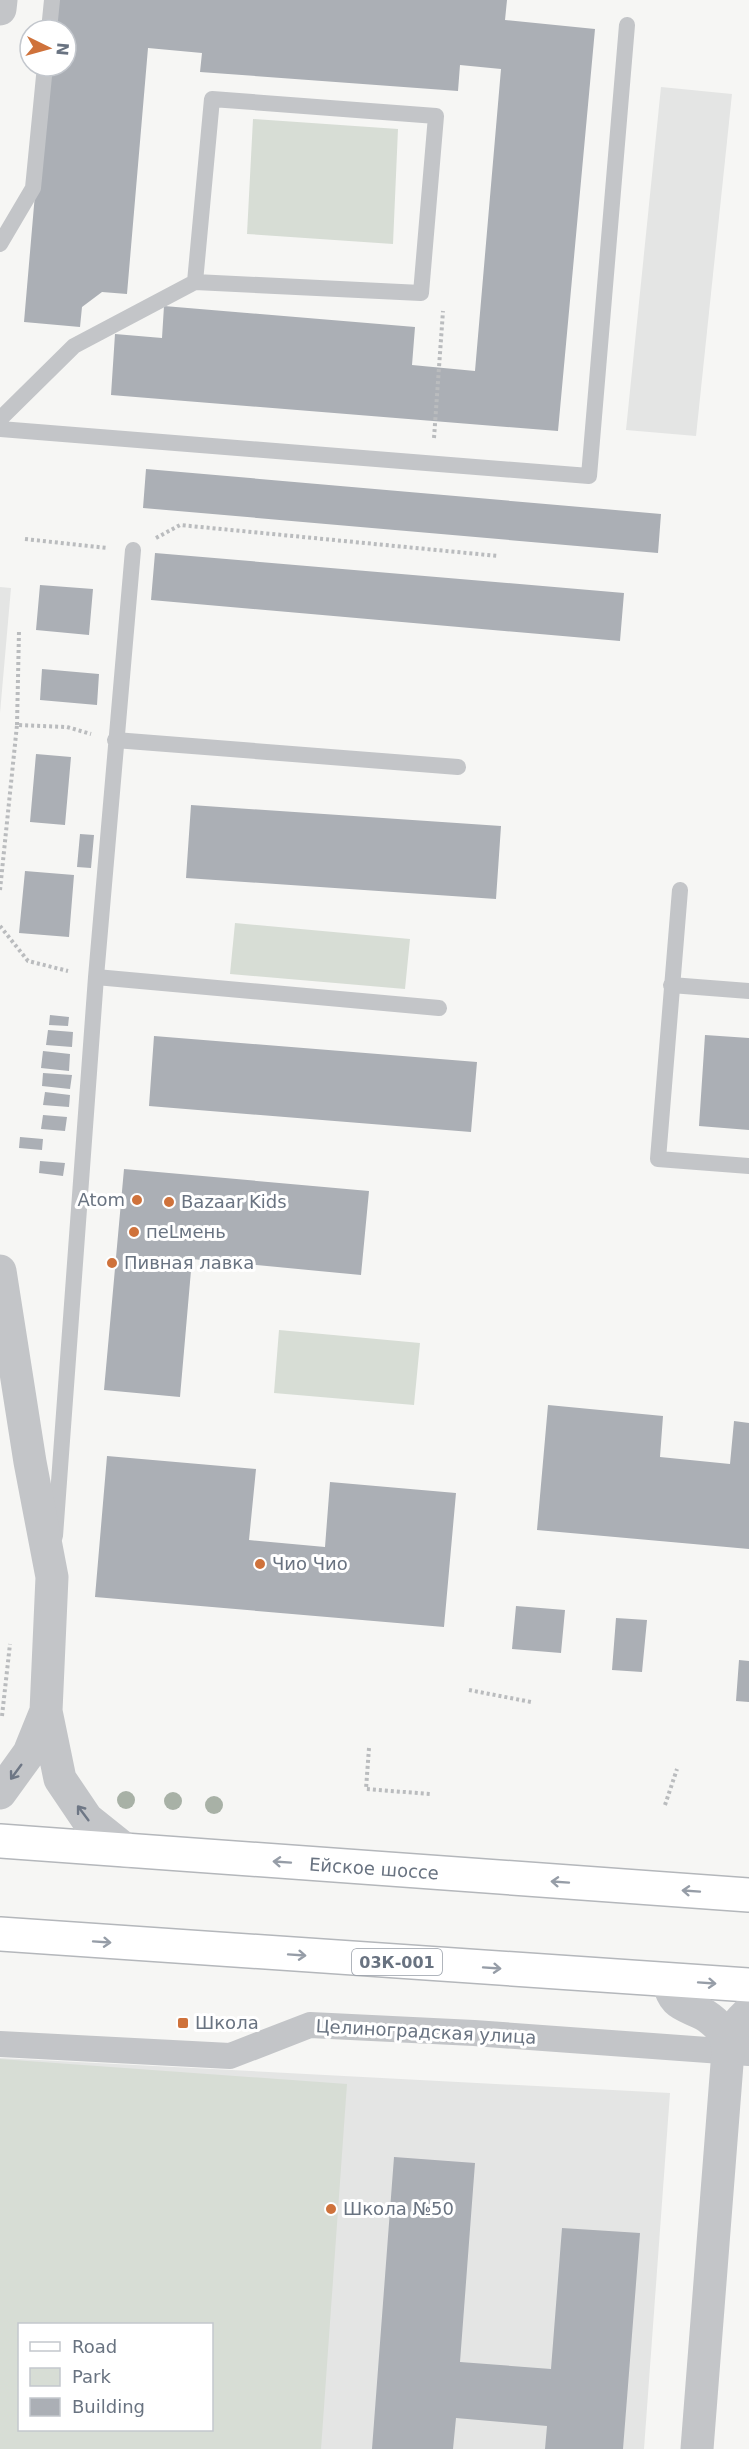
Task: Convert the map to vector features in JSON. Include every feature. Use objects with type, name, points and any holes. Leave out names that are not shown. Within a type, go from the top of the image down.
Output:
[{"type":"main road","name":"Ейское шоссе","points":[[0,1841],[749,1896]]},
{"type":"main road","name":"03К-001","points":[[0,1934],[749,1985]]},
{"type":"street","points":[[0,9],[1,0]]},
{"type":"street","points":[[0,1271],[30,1462],[52,1577],[46,1711],[60,1779],[87,1819],[127,1851]]},
{"type":"street","points":[[0,1793],[29,1753],[46,1711]]},
{"type":"street","points":[[668,1980],[672,1997],[686,2008],[704,2014],[725,2032],[738,2052]]},
{"type":"street","points":[[697,2449],[741,2020],[749,2012]]},
{"type":"street","name":"Целиноградская улица","points":[[0,2044],[230,2056],[310,2025],[738,2052]]},
{"type":"lane","points":[[50,18],[52,0]]},
{"type":"lane","points":[[0,429],[589,476],[627,25]]},
{"type":"lane","points":[[0,244],[33,188],[44,78]]},
{"type":"lane","points":[[0,419],[74,346],[195,282],[421,293],[436,116],[212,99],[195,282]]},
{"type":"lane","points":[[52,1577],[96,977],[133,550]]},
{"type":"lane","points":[[115,740],[458,767]]},
{"type":"lane","points":[[680,890],[658,1159],[749,1166]]},
{"type":"lane","points":[[96,977],[439,1008]]},
{"type":"lane","points":[[671,985],[749,991]]},
{"type":"path","points":[[421,293],[444,302],[432,463]]},
{"type":"path","points":[[25,539],[133,550],[180,525],[498,556]]},
{"type":"path","points":[[0,890],[17,725],[19,632]]},
{"type":"path","points":[[17,725],[67,727],[115,740]]},
{"type":"path","points":[[0,926],[28,961],[96,977]]},
{"type":"path","points":[[2,1716],[11,1638]]},
{"type":"path","points":[[469,1690],[531,1702]]},
{"type":"path","points":[[369,1748],[366,1789],[430,1794]]},
{"type":"path","points":[[665,1805],[677,1769]]},
{"type":"shaded area","points":[[661,87],[732,94],[696,436],[626,430]]},
{"type":"shaded area","points":[[0,587],[11,588],[0,713]]},
{"type":"shaded area","name":"Школа №50","points":[[0,2058],[670,2093],[644,2449],[0,2449]]},
{"type":"green space","points":[[253,119],[398,129],[393,244],[247,234]]},
{"type":"green space","points":[[235,923],[410,939],[405,989],[230,974]]},
{"type":"green space","points":[[279,1330],[420,1343],[414,1405],[274,1393]]},
{"type":"green space","points":[[0,2059],[347,2084],[321,2449],[0,2449]]},
{"type":"building","points":[[52,0],[507,0],[505,20],[595,29],[558,431],[111,395],[115,334],[162,338],[164,306],[415,327],[412,365],[475,371],[501,69],[460,65],[458,91],[200,72],[202,53],[148,48],[127,294],[102,292],[82,307],[80,327],[24,322],[45,78],[78,78],[78,18],[51,18]]},
{"type":"building","points":[[146,469],[661,514],[658,553],[143,508]]},
{"type":"building","points":[[155,553],[624,593],[620,641],[151,600]]},
{"type":"building","points":[[40,585],[93,589],[89,635],[36,630]]},
{"type":"building","points":[[42,669],[99,674],[97,705],[40,700]]},
{"type":"building","points":[[36,754],[71,757],[65,825],[30,822]]},
{"type":"building","points":[[191,805],[501,826],[496,899],[186,878]]},
{"type":"building","points":[[80,834],[94,835],[91,868],[77,867]]},
{"type":"building","points":[[25,871],[74,875],[69,937],[19,933]]},
{"type":"building","points":[[50,1015],[69,1017],[68,1026],[49,1025]]},
{"type":"building","points":[[48,1030],[73,1032],[72,1047],[46,1045]]},
{"type":"building","points":[[705,1035],[749,1038],[749,1130],[699,1126]]},
{"type":"building","points":[[154,1036],[477,1062],[471,1132],[149,1106]]},
{"type":"building","points":[[43,1051],[70,1054],[69,1071],[41,1068]]},
{"type":"building","points":[[43,1073],[72,1075],[70,1089],[42,1086]]},
{"type":"building","points":[[45,1092],[70,1095],[69,1107],[43,1105]]},
{"type":"building","points":[[43,1115],[67,1117],[65,1131],[41,1129]]},
{"type":"building","points":[[20,1137],[43,1139],[42,1150],[19,1148]]},
{"type":"building","points":[[40,1161],[65,1163],[63,1176],[39,1173]]},
{"type":"building","points":[[124,1169],[369,1191],[361,1275],[192,1259],[180,1397],[104,1390]]},
{"type":"building","points":[[548,1405],[663,1416],[660,1457],[730,1464],[734,1421],[749,1423],[749,1549],[537,1530]]},
{"type":"building","points":[[107,1456],[256,1469],[249,1540],[325,1547],[330,1482],[456,1493],[444,1627],[95,1597]]},
{"type":"building","points":[[516,1606],[565,1610],[561,1653],[512,1649]]},
{"type":"building","points":[[616,1618],[647,1620],[642,1672],[612,1670]]},
{"type":"building","points":[[739,1660],[749,1661],[749,1702],[736,1701]]},
{"type":"building","points":[[394,2157],[475,2163],[460,2362],[551,2369],[562,2228],[640,2233],[623,2449],[545,2449],[547,2426],[456,2418],[453,2449],[372,2449]]},
{"type":"place","name":"Atom","points":[[137,1200]]},
{"type":"place","name":"Bazaar Kids","points":[[169,1202]]},
{"type":"place","name":"пеLмень","points":[[134,1232]]},
{"type":"place","name":"Пивная лавка","points":[[112,1263]]},
{"type":"place","name":"Чио Чио","points":[[260,1564]]},
{"type":"place","name":"Школа","points":[[183,2023]]},
{"type":"place","name":"Школа №50","points":[[331,2209]]}]
